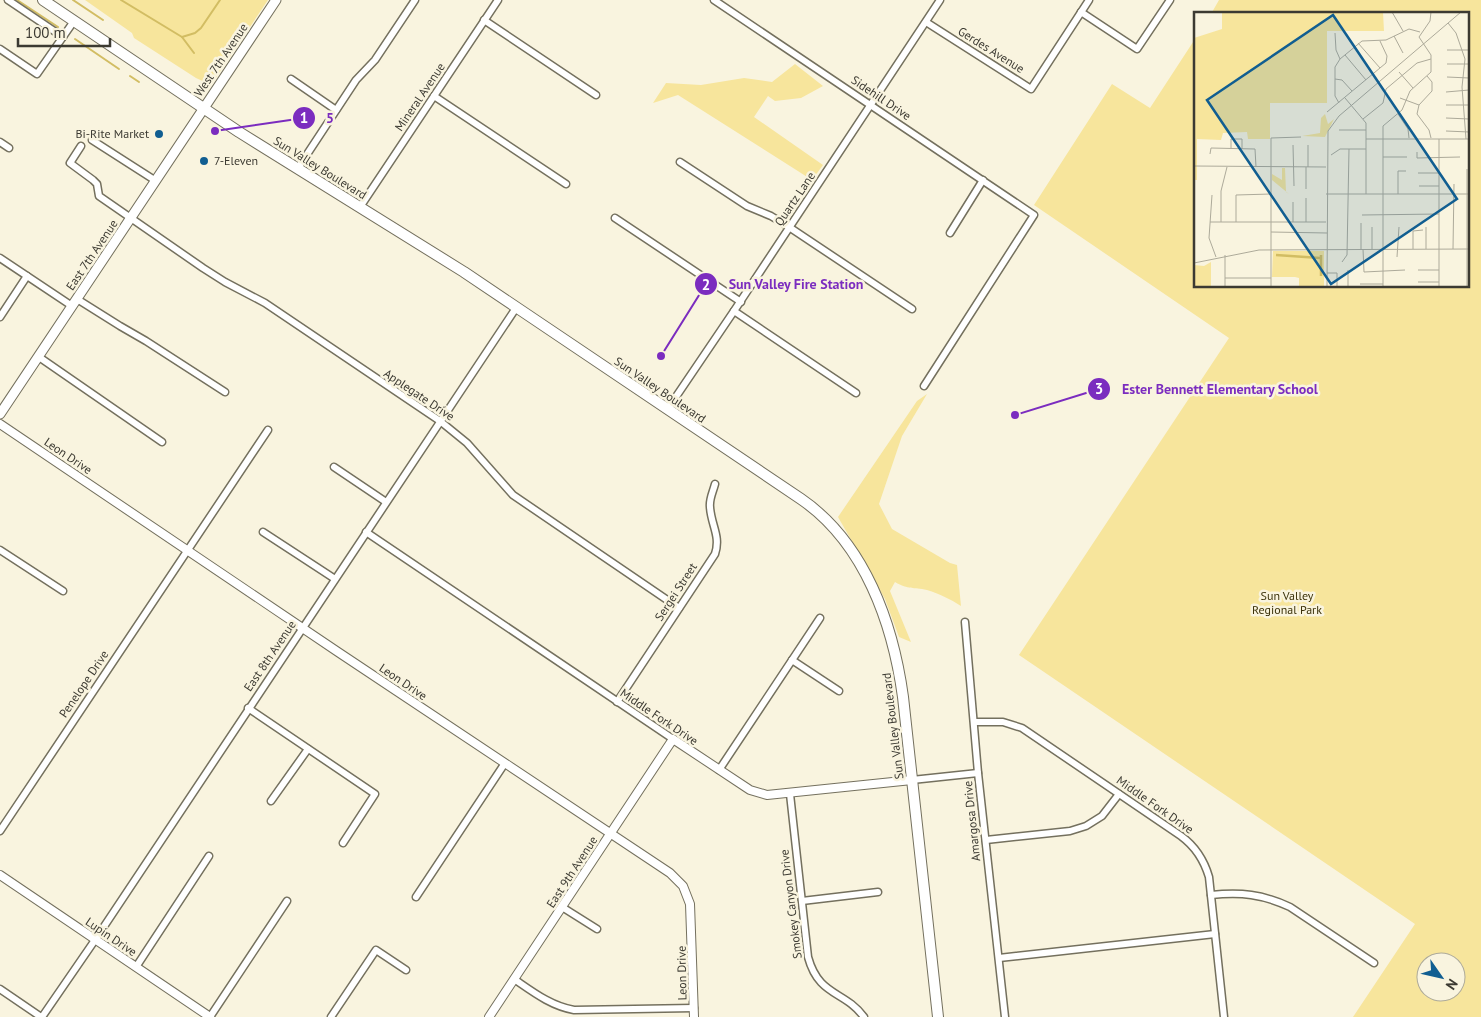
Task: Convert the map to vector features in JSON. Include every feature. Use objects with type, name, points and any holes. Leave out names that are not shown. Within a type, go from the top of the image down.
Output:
[{"type":"main road","name":"Sun Valley Boulevard","points":[[43,0],[204,109],[440,256],[810,505],[830,523],[847,544],[869,581],[891,636],[900,675],[938,1017]]},
{"type":"main road","name":"West 7th Avenue","points":[[204,109],[276,0]]},
{"type":"main road","name":"East 7th Avenue","points":[[0,414],[204,109]]},
{"type":"street","points":[[8,0],[63,37]]},
{"type":"street","points":[[298,168],[356,80],[375,60],[415,0]]},
{"type":"street","name":"Mineral Avenue","points":[[360,207],[498,0]]},
{"type":"street","name":"Quartz Lane","points":[[667,410],[872,105],[940,0]]},
{"type":"street","name":"Gerdes Avenue","points":[[926,22],[1031,89],[1089,0]]},
{"type":"street","points":[[1081,12],[1137,49],[1170,0]]},
{"type":"street","name":"Sidehill Drive","points":[[718,1],[1034,215],[924,386]]},
{"type":"street","points":[[484,20],[596,95]]},
{"type":"street","points":[[0,49],[37,74],[74,21]]},
{"type":"street","points":[[291,80],[336,110]]},
{"type":"street","points":[[434,96],[566,184]]},
{"type":"street","points":[[92,140],[156,182]]},
{"type":"street","points":[[0,142],[9,148]]},
{"type":"street","name":"Applegate Drive","points":[[81,146],[70,163],[97,184],[100,196],[225,282],[265,303],[440,421],[467,443],[513,496],[679,608]]},
{"type":"street","points":[[680,162],[747,206],[771,216],[789,227],[912,309]]},
{"type":"street","points":[[950,233],[983,180]]},
{"type":"street","points":[[615,218],[740,302]]},
{"type":"street","points":[[0,258],[27,276],[146,341],[224,392]]},
{"type":"street","points":[[0,317],[27,276]]},
{"type":"street","name":"East 8th Avenue","points":[[41,1017],[95,940],[516,308]]},
{"type":"street","points":[[734,312],[856,393]]},
{"type":"street","points":[[39,357],[162,442]]},
{"type":"street","name":"Leon Drive","points":[[0,424],[670,873],[683,886],[691,913],[694,1017]]},
{"type":"street","name":"Penelope Drive","points":[[0,831],[268,430]]},
{"type":"street","points":[[334,467],[386,502]]},
{"type":"street","name":"Sergei Street","points":[[617,702],[717,548],[717,536],[710,510],[715,484]]},
{"type":"street","points":[[263,532],[335,579]]},
{"type":"street","name":"Middle Fork Drive","points":[[366,532],[719,770],[759,794],[790,794],[978,773]]},
{"type":"street","points":[[0,550],[63,591]]},
{"type":"street","points":[[719,770],[820,618]]},
{"type":"street","name":"Amargosa Drive","points":[[965,622],[978,773],[1005,1017]]},
{"type":"street","points":[[792,660],[839,691]]},
{"type":"street","points":[[248,708],[375,794],[343,842]]},
{"type":"street","name":"Middle Fork Drive","points":[[975,722],[1003,722],[1022,728],[1189,842],[1202,858],[1206,868],[1211,895],[1224,1017]]},
{"type":"street","name":"East 9th Avenue","points":[[489,1017],[673,739]]},
{"type":"street","points":[[271,801],[308,748]]},
{"type":"street","points":[[416,896],[505,763]]},
{"type":"street","name":"Smokey Canyon Drive","points":[[790,794],[808,957],[814,974],[827,989],[854,1007],[864,1017]]},
{"type":"street","points":[[986,840],[1070,831],[1086,826],[1102,816],[1119,794]]},
{"type":"street","points":[[136,967],[209,856]]},
{"type":"street","name":"Lupin Drive","points":[[0,876],[210,1017]]},
{"type":"street","points":[[802,901],[878,892]]},
{"type":"street","points":[[1211,895],[1242,893],[1255,895],[1290,907],[1374,963]]},
{"type":"street","points":[[210,1017],[287,901]]},
{"type":"street","points":[[562,907],[597,929]]},
{"type":"street","points":[[999,958],[1215,934]]},
{"type":"street","points":[[331,1017],[376,950],[406,970]]},
{"type":"street","points":[[514,979],[548,1002],[566,1009],[694,1008]]},
{"type":"street","points":[[0,990],[41,1017]]},
{"type":"green space","points":[[85,0],[268,0],[215,79],[208,82],[196,78],[134,38],[132,33]]},
{"type":"green space","name":"Sun Valley Regional Park","points":[[1219,0],[1481,0],[1481,1017],[1353,1017],[1415,924],[1019,655],[1229,338],[1034,205],[1112,84],[1150,108],[1194,41],[1194,288],[1468,288],[1468,12],[1212,12]]},
{"type":"green space","points":[[795,64],[823,86],[801,98],[775,101],[768,96],[754,117],[823,165],[812,180],[678,95],[653,103],[666,83],[701,85],[744,78],[772,82]]},
{"type":"green space","points":[[927,394],[902,436],[879,504],[892,529],[950,563],[957,565],[961,606],[932,592],[900,585],[895,582],[890,591],[911,642],[899,637],[885,599],[838,517],[917,401]]},
{"type":"waterway","points":[[17,0],[58,27]]},
{"type":"waterway","points":[[73,0],[103,20]]},
{"type":"waterway","points":[[121,0],[182,37],[194,53]]},
{"type":"waterway","points":[[182,37],[195,33],[201,28],[220,0]]},
{"type":"waterway","points":[[75,39],[119,69]]},
{"type":"waterway","points":[[130,76],[139,82]]},
{"type":"place","name":"5","points":[[215,131]]},
{"type":"place","name":"Bi-Rite Market","points":[[159,134]]},
{"type":"place","name":"7-Eleven","points":[[204,161]]},
{"type":"place","name":"Sun Valley Fire Station","points":[[661,356]]},
{"type":"place","name":"Ester Bennett Elementary School","points":[[1015,415]]}]
